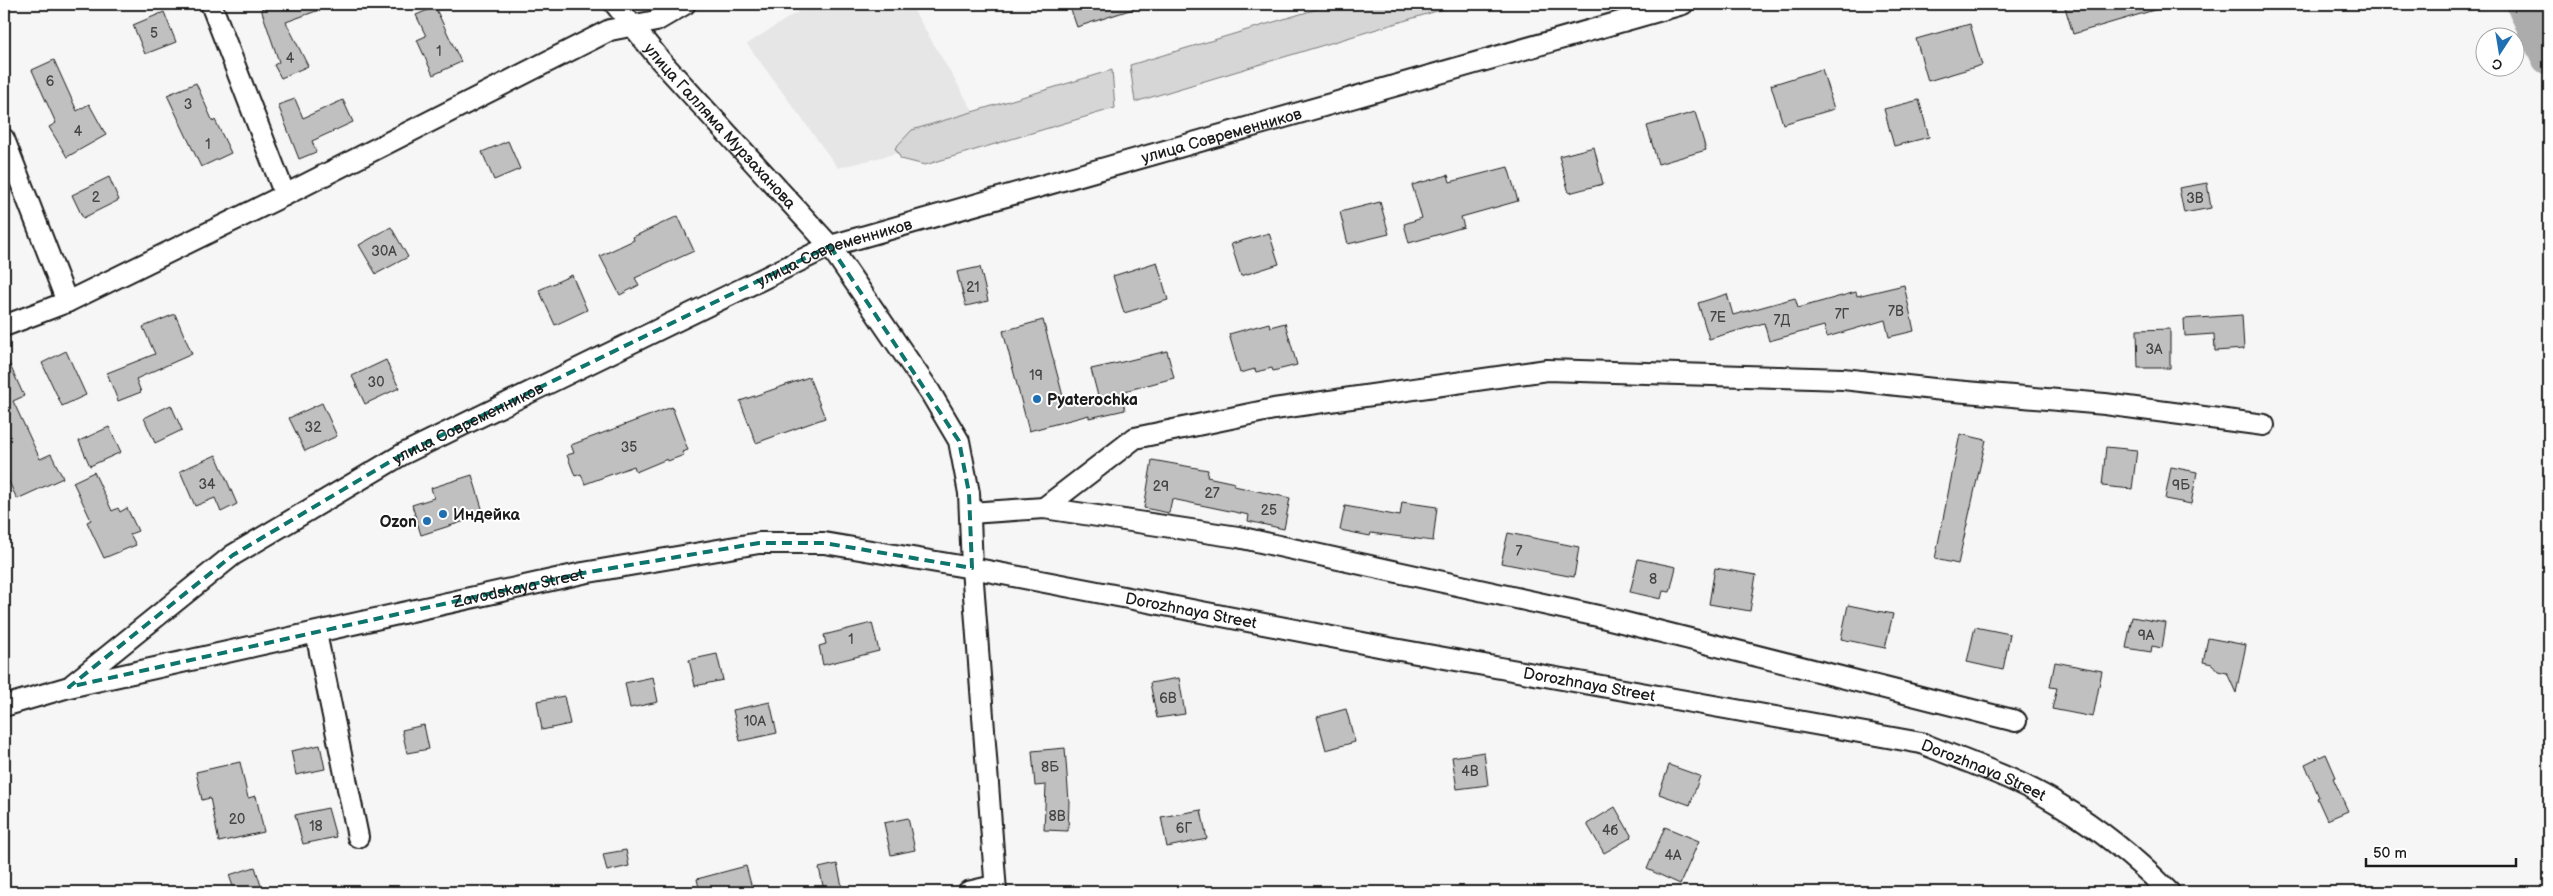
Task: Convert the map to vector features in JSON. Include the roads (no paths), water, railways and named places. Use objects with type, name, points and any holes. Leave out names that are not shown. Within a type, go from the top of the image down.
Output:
[{"type":"street","points":[[211,4],[285,195]]},
{"type":"street","name":"улица Галляма Мурзаханова","points":[[615,4],[661,61],[830,246],[930,392],[959,441],[969,493],[972,568],[995,889]]},
{"type":"street","points":[[4,326],[67,302],[285,195],[610,30],[656,21],[684,4]]},
{"type":"street","name":"улица Современников","points":[[69,686],[233,555],[403,454],[830,246],[1683,4]]},
{"type":"street","points":[[4,139],[67,302]]},
{"type":"street","points":[[1044,508],[1135,438],[1274,409],[1547,370],[1843,378],[1943,390],[2105,404],[2264,425]]},
{"type":"street","points":[[970,513],[1044,508],[1238,537],[1598,616],[2016,721]]},
{"type":"street","name":"Zavodskaya Street","points":[[4,706],[69,686],[583,573],[760,543],[824,543],[972,568]]},
{"type":"street","name":"Dorozhnaya Street","points":[[972,568],[1394,649],[1921,743],[1995,773],[2059,804],[2131,855],[2169,892]]},
{"type":"street","points":[[316,633],[358,836]]},
{"type":"street","points":[[968,892],[995,889]]},
{"type":"waterway","points":[[2524,4],[2549,57]]},
{"type":"place","name":"Pyaterochka","points":[[1037,399]]},
{"type":"place","name":"Индейка","points":[[443,514]]},
{"type":"place","name":"Ozon","points":[[427,521]]}]
